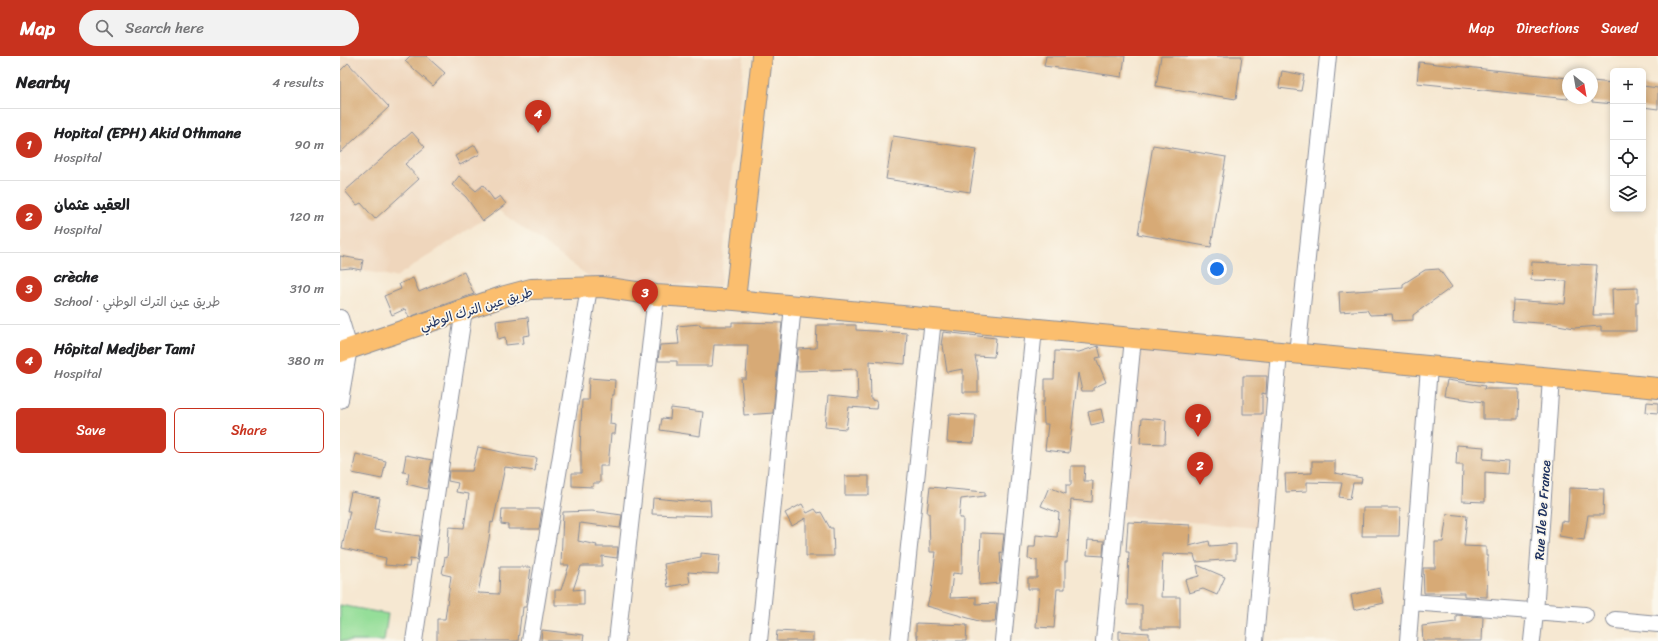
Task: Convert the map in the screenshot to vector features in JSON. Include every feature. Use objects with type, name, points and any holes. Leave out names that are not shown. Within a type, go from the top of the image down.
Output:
[{"type":"main road","points":[[735,300],[762,56]]},
{"type":"main road","name":"طريق عين الترك الوطني","points":[[345,350],[531,289],[602,287],[656,295],[735,300],[1658,388]]},
{"type":"street","points":[[1255,641],[1288,353],[1328,56]]},
{"type":"street","points":[[530,641],[589,288]]},
{"type":"street","points":[[617,641],[656,295]]},
{"type":"street","points":[[759,641],[792,306]]},
{"type":"street","points":[[414,641],[464,310]]},
{"type":"street","points":[[340,318],[345,350],[340,400]]},
{"type":"street","points":[[900,641],[933,319]]},
{"type":"street","points":[[1003,641],[1034,329]]},
{"type":"street","points":[[1104,641],[1133,338]]},
{"type":"street","points":[[1408,641],[1429,367]]},
{"type":"street","name":"Rue Ile De France","points":[[1532,641],[1551,378]]},
{"type":"street","points":[[1411,602],[1585,615]]},
{"type":"street","points":[[1615,620],[1658,624]]},
{"type":"shaded area","points":[[340,56],[744,56],[720,287],[591,278],[498,210],[396,277],[340,266]]},
{"type":"shaded area","points":[[1140,345],[1273,359],[1258,528],[1121,516]]},
{"type":"green space","points":[[340,605],[388,614],[384,641],[340,641]]},
{"type":"building","points":[[410,56],[426,56],[445,73],[433,86],[405,61]]},
{"type":"building","points":[[1046,56],[1125,56],[1122,77],[1044,66]]},
{"type":"building","points":[[1161,56],[1242,56],[1236,99],[1156,86]]},
{"type":"building","points":[[1419,62],[1562,77],[1562,98],[1417,83]]},
{"type":"building","points":[[348,63],[389,107],[340,153],[340,71]]},
{"type":"building","points":[[1282,71],[1304,75],[1301,91],[1279,88]]},
{"type":"building","points":[[1598,82],[1610,83],[1610,104],[1598,103]]},
{"type":"building","points":[[1646,86],[1658,88],[1658,109],[1646,107]]},
{"type":"building","points":[[412,132],[425,147],[405,164],[419,179],[375,219],[361,203],[357,205],[345,191]]},
{"type":"building","points":[[893,136],[977,149],[970,192],[886,179]]},
{"type":"building","points":[[475,145],[480,154],[460,165],[455,156]]},
{"type":"building","points":[[1153,145],[1226,157],[1211,247],[1138,234]]},
{"type":"building","points":[[459,176],[476,191],[483,185],[494,200],[500,196],[506,204],[483,221],[466,197],[452,185]]},
{"type":"building","points":[[340,256],[363,260],[361,270],[351,268],[340,269]]},
{"type":"building","points":[[1532,262],[1597,265],[1593,315],[1613,315],[1612,289],[1638,288],[1638,302],[1636,302],[1636,331],[1601,331],[1601,326],[1574,328],[1553,324],[1512,321],[1513,300],[1565,304],[1567,281],[1531,280]]},
{"type":"building","points":[[1439,269],[1452,287],[1413,315],[1413,320],[1393,321],[1392,314],[1370,315],[1367,310],[1340,312],[1339,292],[1403,288],[1403,284],[1425,270]]},
{"type":"building","points":[[464,272],[474,294],[409,317],[405,309],[392,315],[384,296],[401,289],[399,284],[413,278],[419,292]]},
{"type":"building","points":[[528,317],[530,335],[523,336],[524,343],[506,345],[505,337],[498,339],[496,321]]},
{"type":"building","points":[[732,322],[782,323],[773,413],[744,415],[741,378],[746,378],[748,345],[714,345],[712,366],[677,366],[677,361],[658,361],[660,345],[679,344],[677,326],[700,324],[700,326],[732,326]]},
{"type":"building","points":[[817,325],[856,325],[856,330],[907,333],[905,364],[870,361],[871,400],[877,401],[876,409],[849,407],[846,429],[825,427],[828,396],[858,399],[857,369],[796,371],[798,349],[816,348]]},
{"type":"building","points":[[943,332],[996,338],[994,357],[975,356],[978,372],[978,392],[963,392],[963,369],[947,372],[943,345],[941,345]]},
{"type":"building","points":[[1098,346],[1101,357],[1096,358],[1106,382],[1093,388],[1093,391],[1082,391],[1078,373],[1069,453],[1045,450],[1048,424],[1044,424],[1043,401],[1045,401],[1045,379],[1054,379],[1055,351],[1079,352]]},
{"type":"building","points":[[1243,376],[1267,376],[1266,394],[1262,393],[1262,414],[1243,414]]},
{"type":"building","points":[[589,378],[615,380],[614,395],[612,395],[610,424],[616,425],[615,434],[611,434],[608,466],[600,466],[600,483],[593,483],[593,487],[572,486],[572,473],[581,473],[580,451],[582,400],[588,400]]},
{"type":"building","points":[[1447,380],[1485,386],[1484,389],[1519,389],[1518,419],[1483,419],[1483,402],[1444,396]]},
{"type":"building","points":[[1647,402],[1658,403],[1658,413],[1646,412]]},
{"type":"building","points":[[671,408],[703,412],[700,436],[660,430],[662,418],[670,419]]},
{"type":"building","points":[[1101,409],[1104,422],[1091,425],[1088,412]]},
{"type":"building","points":[[949,414],[976,415],[974,443],[947,442]]},
{"type":"building","points":[[1142,418],[1166,420],[1165,444],[1140,443]]},
{"type":"building","points":[[1457,445],[1484,447],[1483,459],[1508,461],[1507,474],[1485,472],[1485,502],[1462,501],[1463,465],[1456,465]]},
{"type":"building","points":[[478,447],[537,458],[535,471],[505,467],[493,523],[491,522],[478,593],[499,594],[500,567],[531,567],[526,607],[523,607],[518,641],[437,641],[437,619],[445,619],[451,576],[442,574],[445,557],[447,558],[449,527],[464,528],[469,494],[456,492],[458,483],[448,481],[449,471],[472,471]]},
{"type":"building","points":[[356,454],[386,461],[382,479],[352,473]]},
{"type":"building","points":[[406,455],[432,460],[427,489],[407,484],[409,473],[403,472]]},
{"type":"building","points":[[1312,461],[1335,461],[1335,473],[1362,478],[1361,483],[1353,483],[1350,499],[1339,497],[1342,483],[1307,482],[1307,491],[1286,492],[1285,474],[1312,473]]},
{"type":"building","points":[[1071,466],[1085,466],[1084,481],[1093,481],[1092,502],[1071,500],[1067,562],[1065,562],[1065,589],[1057,589],[1054,628],[1036,627],[1039,589],[1028,589],[1028,578],[1037,578],[1037,560],[1028,559],[1029,547],[1035,547],[1036,535],[1057,537],[1059,513],[1041,506],[1049,487],[1066,494],[1066,485],[1071,485]]},
{"type":"building","points":[[845,476],[869,476],[869,495],[845,495]]},
{"type":"building","points":[[930,487],[985,492],[985,496],[961,499],[959,518],[963,518],[962,574],[953,573],[950,598],[976,597],[976,604],[997,603],[995,622],[982,622],[927,606],[931,591],[936,552],[930,552],[929,513],[927,513]]},
{"type":"building","points":[[1569,488],[1604,489],[1603,515],[1588,515],[1584,540],[1559,536],[1561,521],[1568,522]]},
{"type":"building","points":[[351,492],[380,498],[374,530],[420,536],[417,560],[410,559],[409,567],[385,565],[386,558],[342,548],[350,511],[347,511]]},
{"type":"building","points":[[653,498],[686,501],[710,500],[711,516],[652,514]]},
{"type":"building","points":[[802,504],[807,513],[815,509],[818,513],[821,512],[830,528],[833,528],[834,556],[806,556],[806,518],[792,526],[785,513]]},
{"type":"building","points":[[1363,508],[1400,508],[1399,536],[1362,536]]},
{"type":"building","points":[[502,509],[542,509],[539,529],[508,529],[508,525],[501,524]]},
{"type":"building","points":[[592,511],[622,515],[620,528],[580,523],[578,541],[597,545],[596,547],[618,547],[617,558],[602,556],[602,566],[581,566],[573,590],[584,589],[584,605],[555,605],[555,590],[561,590],[569,565],[561,565],[563,512]]},
{"type":"building","points":[[1447,514],[1467,516],[1464,546],[1486,547],[1486,556],[1488,556],[1487,597],[1464,596],[1464,593],[1424,593],[1423,568],[1435,568],[1435,542],[1443,542]]},
{"type":"building","points":[[1128,522],[1190,525],[1189,546],[1209,541],[1210,546],[1236,544],[1236,559],[1196,562],[1194,555],[1163,554],[1161,597],[1180,597],[1180,628],[1142,628],[1142,605],[1127,605],[1129,552],[1126,552]]},
{"type":"building","points":[[981,533],[1004,534],[1002,553],[1000,552],[1001,567],[999,583],[979,585]]},
{"type":"building","points":[[1088,540],[1104,541],[1103,556],[1087,555]]},
{"type":"building","points":[[701,553],[720,555],[718,574],[688,572],[690,583],[668,587],[664,564],[701,557]]},
{"type":"building","points":[[1197,565],[1225,577],[1217,595],[1203,589],[1189,593],[1185,580],[1199,576]]},
{"type":"building","points":[[1380,588],[1384,603],[1354,610],[1351,595]]},
{"type":"building","points":[[1456,615],[1483,617],[1482,641],[1423,641],[1422,626],[1456,622]]},
{"type":"building","points":[[916,623],[967,625],[966,641],[917,641],[918,636],[916,636]]},
{"type":"building","points":[[542,630],[584,635],[583,641],[541,641]]},
{"type":"building","points":[[777,631],[813,633],[813,641],[776,641]]},
{"type":"building","points":[[1119,631],[1149,633],[1149,641],[1119,641]]},
{"type":"place","name":"Hôpital Medjber Tami","points":[[538,133]]},
{"type":"place","name":"crèche","points":[[645,312]]},
{"type":"place","name":"Hopital (EPH) Akid Othmane","points":[[1198,437]]},
{"type":"place","name":"العقيد عثمان","points":[[1200,485]]}]
